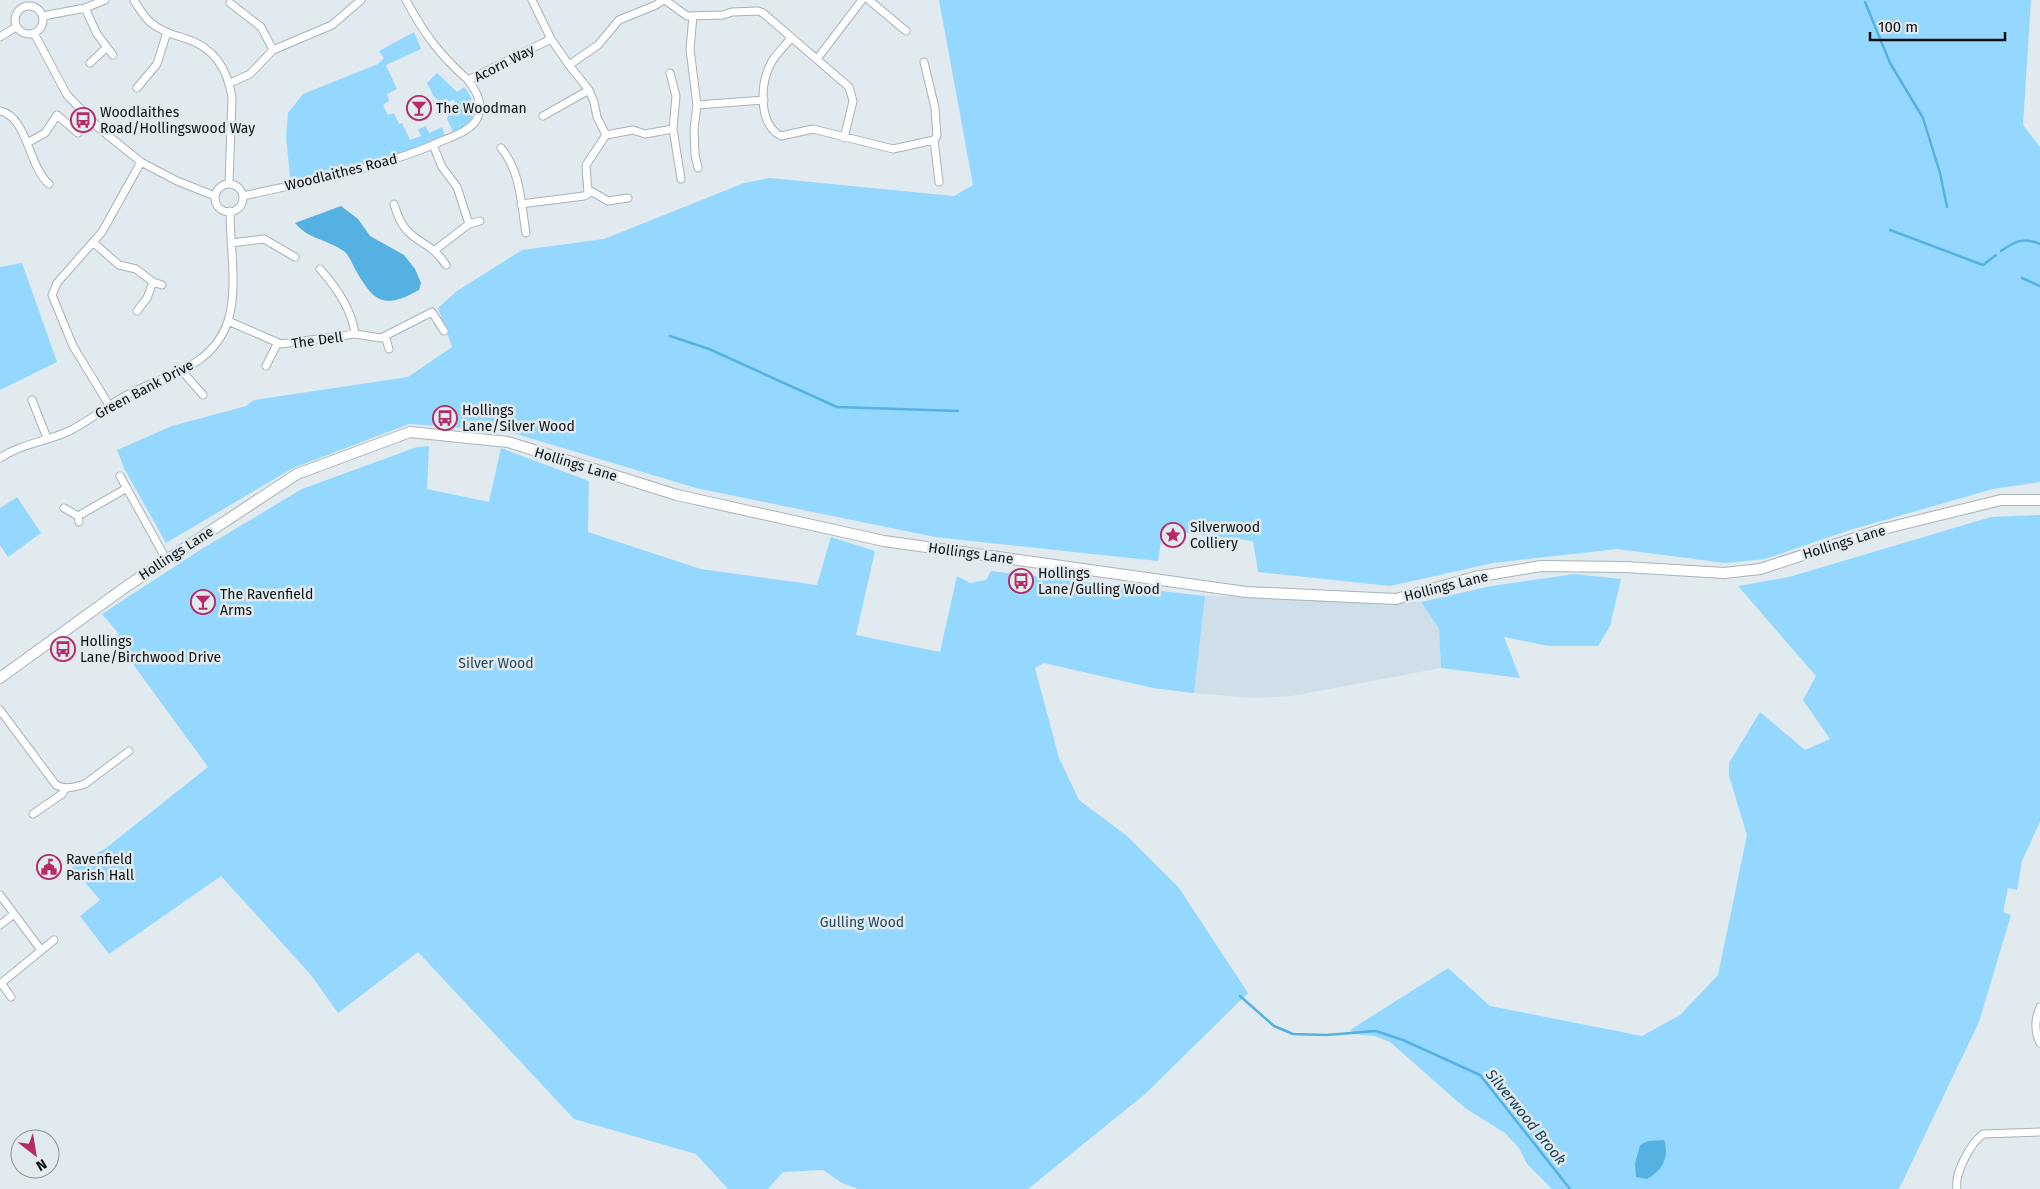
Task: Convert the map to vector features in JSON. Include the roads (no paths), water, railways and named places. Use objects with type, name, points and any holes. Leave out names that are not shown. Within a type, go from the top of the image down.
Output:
[{"type":"street","points":[[43,16],[85,8],[105,0]]},
{"type":"street","points":[[134,0],[150,22],[167,32],[206,47],[221,63],[230,83],[233,109],[229,184]]},
{"type":"street","points":[[230,83],[250,74],[273,50],[323,31],[362,0]]},
{"type":"street","name":"Acorn Way","points":[[406,0],[423,33],[436,50],[468,80],[551,39]]},
{"type":"street","points":[[532,0],[551,39],[588,90],[594,102],[597,117],[606,135]]},
{"type":"street","points":[[569,64],[598,45],[619,20],[664,0],[685,15],[693,16],[723,16],[732,12],[758,11],[849,87],[853,93],[853,101],[844,138]]},
{"type":"street","points":[[817,59],[862,0]]},
{"type":"street","points":[[870,0],[906,31]]},
{"type":"street","points":[[25,3],[35,6],[43,16],[41,28],[34,33],[24,33],[16,27],[14,17],[16,12],[25,3]]},
{"type":"street","points":[[230,3],[261,27],[273,50]]},
{"type":"street","points":[[85,8],[106,48],[113,55]]},
{"type":"street","points":[[693,16],[690,49],[697,105],[694,130],[695,155],[698,168]]},
{"type":"street","points":[[0,36],[16,27]]},
{"type":"street","points":[[137,88],[157,64],[167,32]]},
{"type":"street","points":[[34,33],[67,95],[100,129],[141,162],[177,181],[215,196],[220,208],[230,211],[239,207],[243,196],[238,187],[229,184],[220,187],[215,196]]},
{"type":"street","points":[[791,38],[772,62],[764,100],[768,126],[781,136],[813,129],[893,149],[934,140]]},
{"type":"street","points":[[90,63],[106,48]]},
{"type":"street","points":[[924,62],[938,122],[937,136],[934,140],[940,182]]},
{"type":"street","points":[[670,73],[676,96],[673,130],[681,179]]},
{"type":"street","name":"Woodlaithes Road","points":[[243,196],[366,168],[433,145],[469,129],[476,121],[480,112],[480,101],[477,91],[468,80]]},
{"type":"street","points":[[543,116],[588,90]]},
{"type":"street","points":[[697,105],[764,100]]},
{"type":"street","points":[[0,111],[12,116],[27,142],[37,170],[49,184]]},
{"type":"street","points":[[27,142],[45,133],[57,115],[78,132]]},
{"type":"street","points":[[521,204],[584,196],[589,190],[586,165],[606,135],[633,130],[645,134],[673,130]]},
{"type":"street","points":[[433,145],[442,167],[457,187],[469,224]]},
{"type":"street","points":[[501,148],[508,156],[518,178],[526,233]]},
{"type":"street","points":[[109,405],[73,346],[52,295],[57,283],[94,243],[107,225],[122,193],[141,162]]},
{"type":"street","points":[[589,190],[608,201],[628,198]]},
{"type":"street","points":[[394,204],[405,230],[417,240],[436,250],[446,264]]},
{"type":"street","name":"Green Bank Drive","points":[[0,458],[14,449],[70,431],[109,405],[182,371],[214,346],[228,321],[232,293],[230,211]]},
{"type":"street","points":[[436,250],[469,224],[480,221]]},
{"type":"street","points":[[231,243],[264,239],[295,257]]},
{"type":"street","points":[[94,243],[119,265],[140,270],[153,282],[162,285]]},
{"type":"street","points":[[320,269],[339,293],[353,320],[355,334]]},
{"type":"street","points":[[137,311],[147,298],[153,282]]},
{"type":"street","name":"The Dell","points":[[228,321],[277,344],[321,340],[355,334],[377,338],[385,336],[432,312],[444,331]]},
{"type":"street","points":[[385,336],[389,349]]},
{"type":"street","name":"The Dell","points":[[266,366],[277,344]]},
{"type":"street","points":[[182,371],[203,395]]},
{"type":"street","points":[[32,400],[47,438]]},
{"type":"street","name":"Hollings Lane","points":[[0,678],[54,637],[166,559],[297,474],[410,432],[508,442],[678,495],[884,541],[1246,592],[1396,599],[1475,578],[1541,566],[1625,567],[1724,573],[1746,571],[1883,530],[2001,500],[2040,500]]},
{"type":"street","points":[[120,476],[166,559]]},
{"type":"street","points":[[64,508],[78,519],[127,488]]},
{"type":"street","points":[[0,710],[56,785],[66,788],[85,784],[129,751]]},
{"type":"street","points":[[33,814],[62,794],[66,788]]},
{"type":"street","points":[[0,895],[41,950]]},
{"type":"street","points":[[0,925],[14,914]]},
{"type":"street","points":[[11,996],[0,984],[54,940]]},
{"type":"street","points":[[2040,1007],[2035,1028],[2040,1043]]},
{"type":"street","points":[[1957,1189],[1958,1174],[1976,1139],[1983,1134],[2040,1132]]},
{"type":"waterway","points":[[1865,2],[1890,63],[1923,118],[1940,173],[1947,207]]},
{"type":"waterway","points":[[1890,230],[1983,265],[1996,255]]},
{"type":"waterway","points":[[2001,251],[2019,241],[2040,244]]},
{"type":"waterway","points":[[2022,278],[2040,286]]},
{"type":"waterway","points":[[670,336],[709,349],[837,407],[958,411]]},
{"type":"waterway","name":"Silverwood Brook","points":[[1240,996],[1274,1026],[1293,1034],[1326,1035],[1376,1031],[1403,1040],[1480,1075],[1570,1189]]},
{"type":"place","name":"The Woodman","points":[[419,108]]},
{"type":"place","name":"Woodlaithes Road/Hollingswood Way","points":[[83,120]]},
{"type":"place","name":"Hollings Lane/Silver Wood","points":[[445,418]]},
{"type":"place","name":"Silverwood Colliery","points":[[1173,535]]},
{"type":"place","name":"Hollings Lane/Gulling Wood","points":[[1021,581]]},
{"type":"place","name":"The Ravenfield Arms","points":[[203,602]]},
{"type":"place","name":"Hollings Lane/Birchwood Drive","points":[[63,649]]},
{"type":"place","name":"Ravenfield Parish Hall","points":[[49,867]]},
{"type":"park label","name":"Silver Wood","points":[[496,663]]},
{"type":"park label","name":"Gulling Wood","points":[[862,922]]}]
